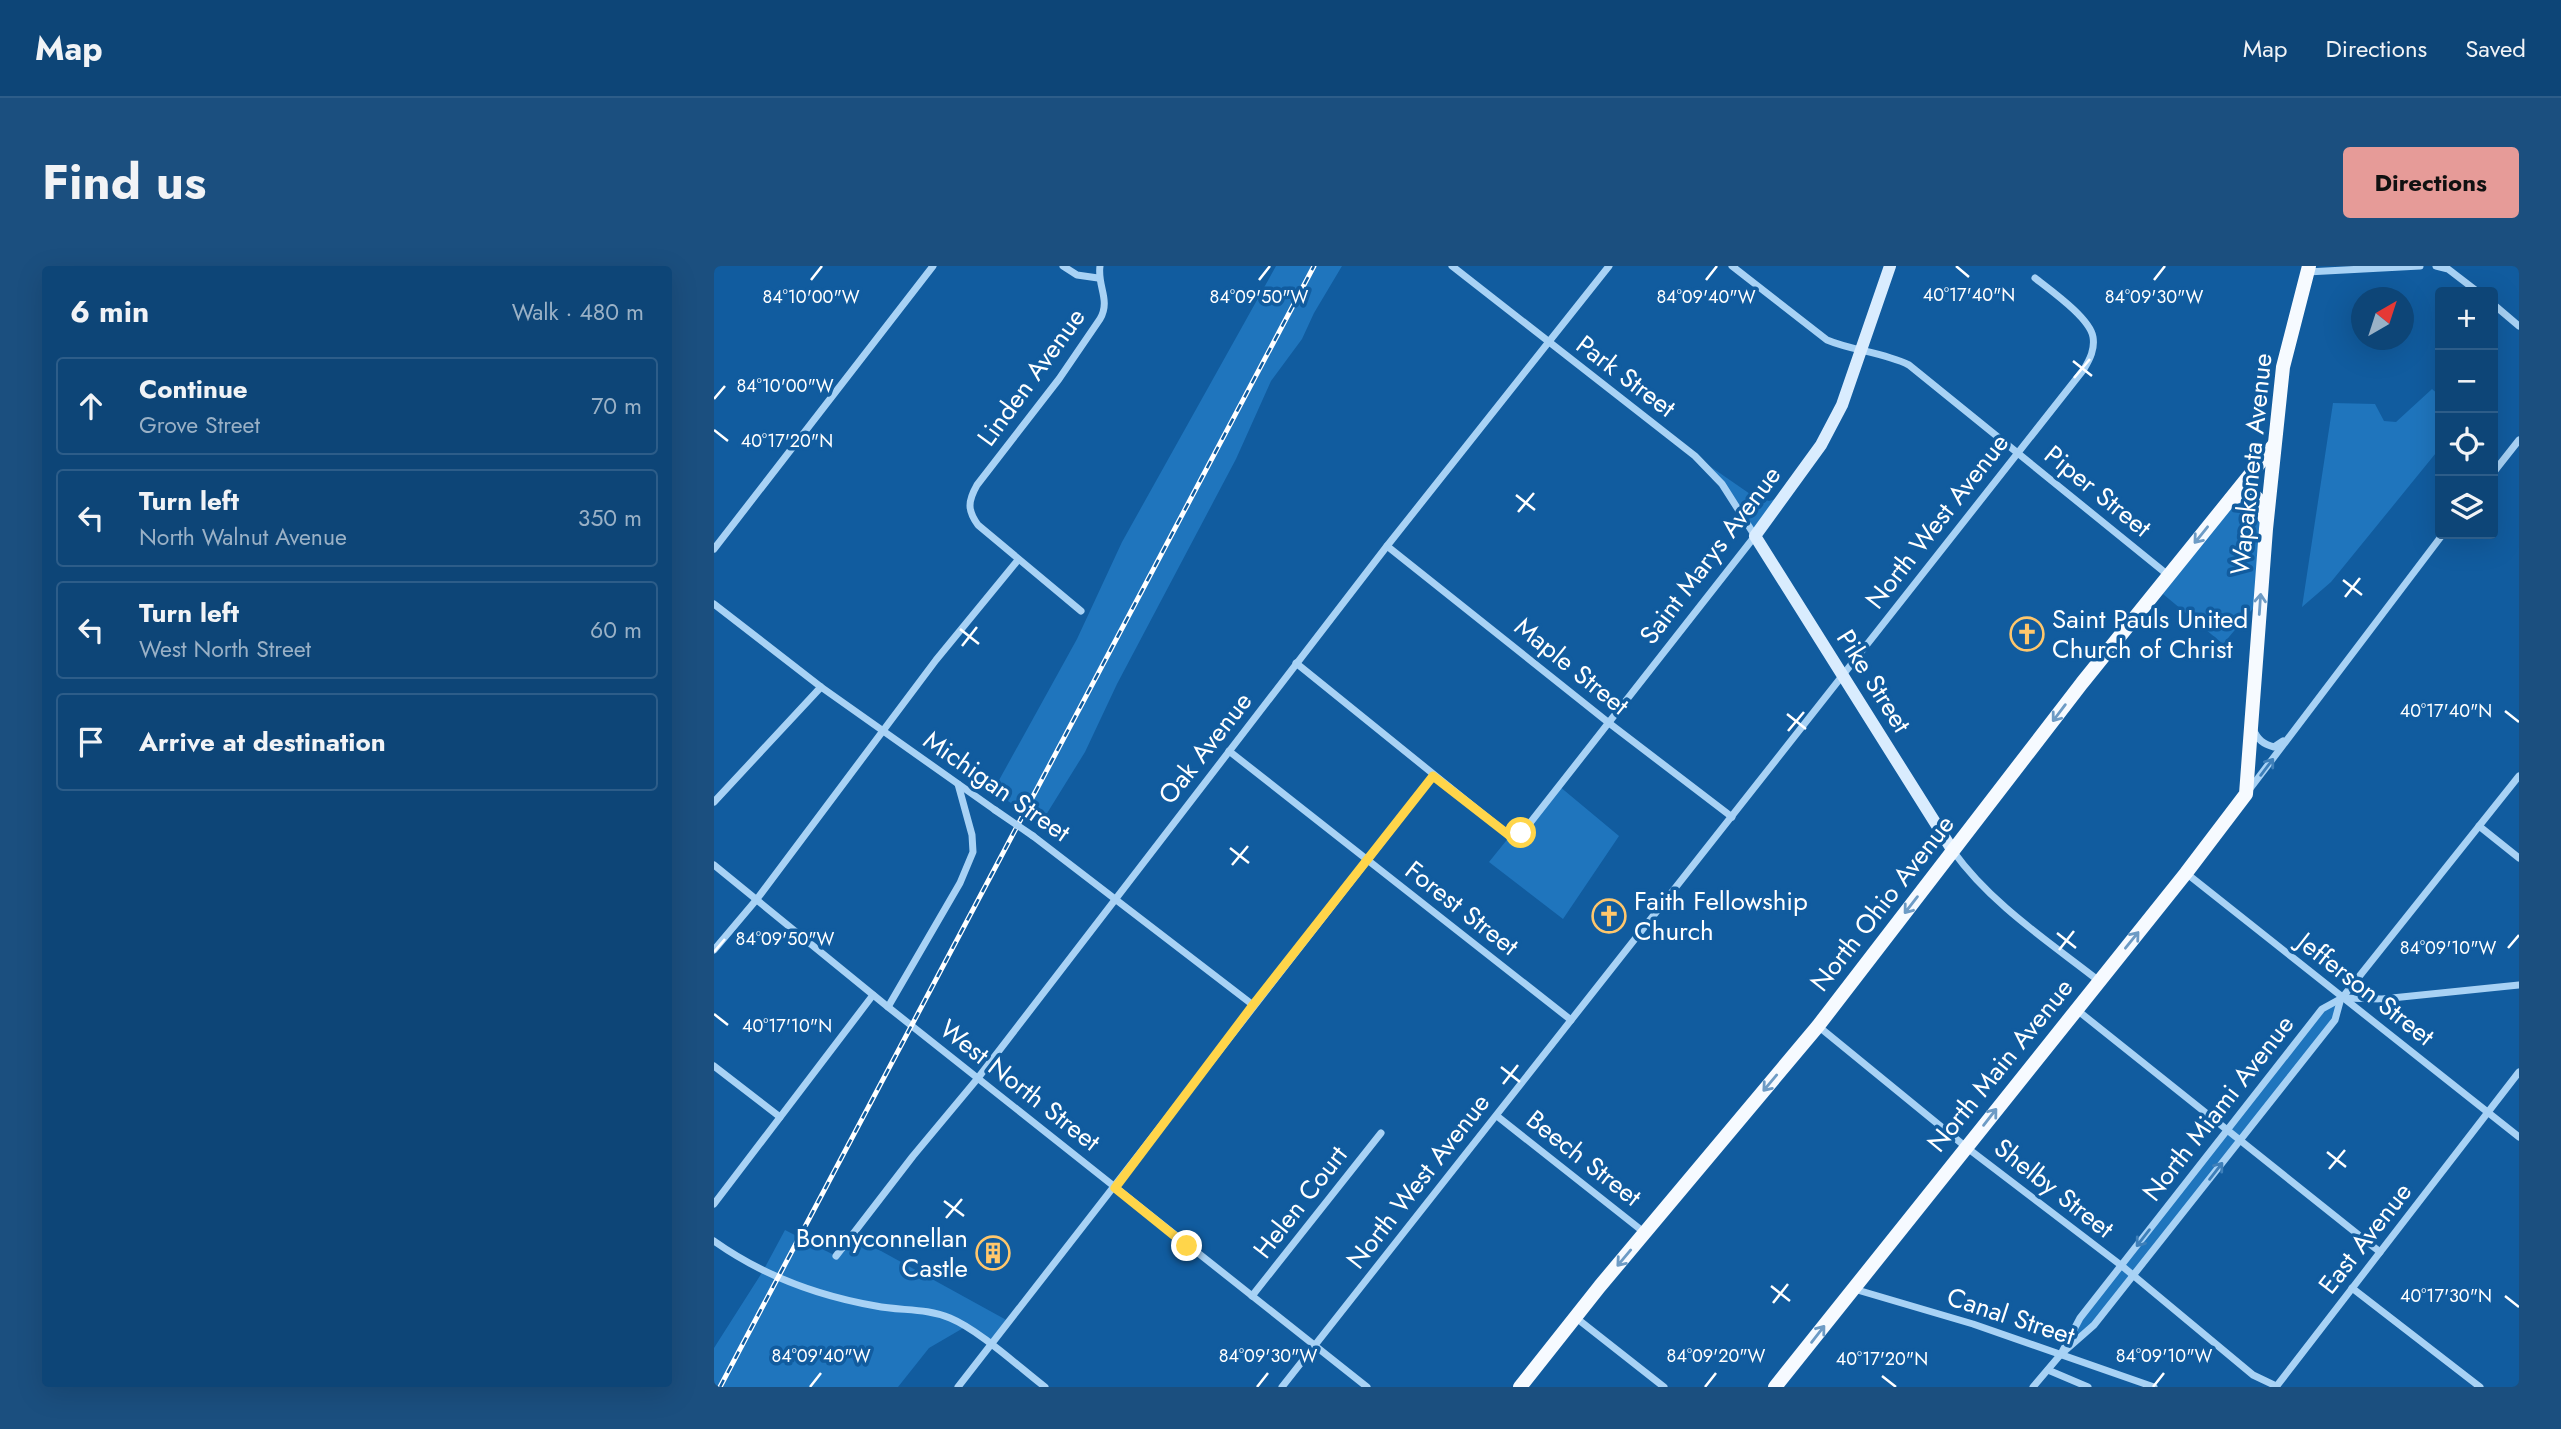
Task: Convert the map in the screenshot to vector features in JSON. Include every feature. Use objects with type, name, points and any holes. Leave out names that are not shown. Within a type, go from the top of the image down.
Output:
[{"type":"main road","name":"Saint Marys Avenue","points":[[1755,536],[1821,445],[1842,405],[1890,266]]},
{"type":"main road","name":"Wapakoneta Avenue","points":[[2246,794],[2266,529],[2283,367],[2308,269]]},
{"type":"main road","name":"North Ohio Avenue","points":[[1520,1387],[1575,1317],[1818,1026],[2168,575],[2274,444]]},
{"type":"main road","points":[[2227,502],[2245,493],[2257,497],[2264,512],[2266,529]]},
{"type":"main road","name":"Pike Street","points":[[1755,536],[1953,851]]},
{"type":"main road","name":"North Main Avenue","points":[[1775,1387],[2186,873],[2246,794]]},
{"type":"street","points":[[714,549],[933,266]]},
{"type":"street","points":[[1063,266],[1077,275],[1098,278]]},
{"type":"street","name":"Linden Avenue","points":[[1018,560],[971,516],[970,498],[1100,319],[1105,310],[1105,296],[1098,278],[1100,266]]},
{"type":"street","name":"Park Street","points":[[1452,266],[1695,456],[1722,484],[1755,536]]},
{"type":"street","name":"Oak Avenue","points":[[836,1256],[913,1156],[978,1078],[1387,546],[1609,266]]},
{"type":"street","name":"Piper Street","points":[[1732,266],[1827,340],[1909,365],[2168,575]]},
{"type":"street","points":[[2308,269],[2420,266]]},
{"type":"street","points":[[2435,266],[2448,269],[2471,287]]},
{"type":"street","name":"North West Avenue","points":[[1282,1387],[2084,369],[2093,352],[2094,335],[2084,320],[2035,278]]},
{"type":"street","points":[[2498,308],[2519,326]]},
{"type":"street","points":[[2498,466],[2519,440]]},
{"type":"street","name":"Saint Marys Avenue","points":[[1433,776],[1510,836],[1521,833],[1755,536]]},
{"type":"street","name":"North Main Avenue","points":[[2246,794],[2439,539]]},
{"type":"street","name":"Maple Street","points":[[1387,546],[1732,817]]},
{"type":"street","points":[[714,950],[757,899],[936,660],[1018,560],[1081,611]]},
{"type":"street","name":"Michigan Street","points":[[714,604],[882,732],[1033,836],[1253,1005]]},
{"type":"street","points":[[958,1387],[1433,776],[1296,663]]},
{"type":"street","points":[[714,803],[821,687]]},
{"type":"street","points":[[2251,725],[2265,744],[2274,747],[2287,739]]},
{"type":"street","name":"Forest Street","points":[[1229,751],[1571,1020]]},
{"type":"street","name":"North Miami Avenue","points":[[2033,1387],[2062,1354],[2094,1325],[2134,1276],[2335,1020],[2342,998],[2519,776]]},
{"type":"street","points":[[888,1007],[960,883],[973,852],[972,835],[958,783]]},
{"type":"street","points":[[2479,826],[2519,858]]},
{"type":"street","points":[[1953,851],[1972,876],[2020,920],[2099,981]]},
{"type":"street","name":"West North Street","points":[[714,865],[888,1007],[1367,1387]]},
{"type":"street","name":"Jefferson Street","points":[[2186,873],[2519,1137]]},
{"type":"street","points":[[2342,998],[2382,999],[2519,985]]},
{"type":"street","points":[[714,1204],[873,995]]},
{"type":"street","name":"North Miami Avenue","points":[[2062,1354],[2080,1318],[2322,1009],[2342,998]]},
{"type":"street","points":[[2077,1010],[2380,1252]]},
{"type":"street","name":"Shelby Street","points":[[1818,1026],[1966,1147],[2122,1266],[2232,1357]]},
{"type":"street","points":[[714,1066],[779,1117]]},
{"type":"street","name":"East Avenue","points":[[2232,1357],[2253,1375],[2276,1387],[2519,1072]]},
{"type":"street","name":"Beech Street","points":[[1497,1116],[1645,1233]]},
{"type":"street","name":"Helen Court","points":[[1252,1296],[1381,1133]]},
{"type":"street","points":[[714,1241],[763,1271],[808,1290],[877,1307],[930,1312],[951,1318],[992,1345],[1045,1387]]},
{"type":"street","name":"Canal Street","points":[[1853,1289],[1973,1324],[2154,1387]]},
{"type":"street","points":[[2352,1289],[2480,1387]]},
{"type":"street","points":[[1575,1317],[1664,1387]]},
{"type":"street","points":[[2048,1370],[2088,1387]]},
{"type":"shaded area","points":[[1276,266],[1342,266],[1302,339],[1271,381],[1236,459],[1117,684],[1085,752],[1041,823],[993,791],[1077,639],[1122,542]]},
{"type":"shaded area","points":[[2432,389],[2435,392],[2435,454],[2331,582],[2302,607],[2333,403],[2375,404],[2384,421],[2396,422]]},
{"type":"shaded area","points":[[1695,456],[1753,496],[1769,501],[1785,496],[1755,536],[1722,484]]},
{"type":"shaded area","points":[[2238,495],[2261,502],[2261,599],[2223,644],[2157,589]]},
{"type":"shaded area","points":[[1559,786],[1619,836],[1563,919],[1489,862],[1510,836],[1522,832]]},
{"type":"shaded area","points":[[2342,998],[2335,1020],[2094,1325],[2061,1354],[2080,1318],[2322,1009]]},
{"type":"shaded area","points":[[785,1230],[836,1256],[852,1235],[1010,1322],[991,1345],[965,1327],[929,1348],[898,1387],[714,1387],[714,1348],[763,1271]]},
{"type":"railway","points":[[720,1387],[1314,266]]},
{"type":"place","name":"Saint Pauls United Church of Christ","points":[[2027,634]]},
{"type":"place","name":"Faith Fellowship Church","points":[[1609,916]]},
{"type":"place","name":"Bonnyconnellan Castle","points":[[993,1253]]},
{"type":"route","points":[[1187,1246],[1115,1188],[1253,1005],[1433,776],[1510,836],[1521,833]]}]
